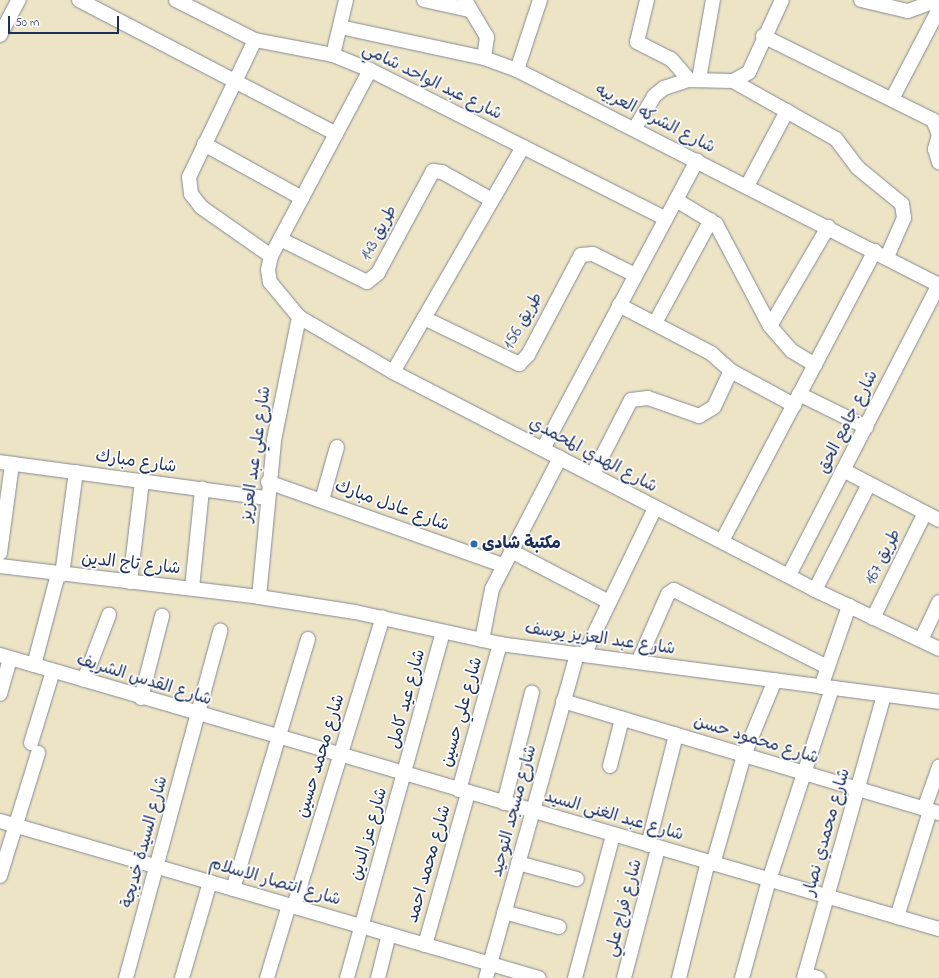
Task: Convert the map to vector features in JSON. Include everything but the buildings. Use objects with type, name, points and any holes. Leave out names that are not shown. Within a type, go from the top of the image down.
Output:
[{"type":"street","points":[[0,35],[19,0]]},
{"type":"street","points":[[79,0],[336,134]]},
{"type":"street","name":"شارع عبد الواحد شامي","points":[[176,0],[255,40],[333,55],[370,70],[666,219]]},
{"type":"street","points":[[333,55],[346,0]]},
{"type":"street","points":[[424,0],[467,5],[484,26],[487,37],[484,58]]},
{"type":"street","points":[[517,70],[540,0]]},
{"type":"street","points":[[647,0],[637,42],[671,59],[694,79]]},
{"type":"street","points":[[694,79],[713,0]]},
{"type":"street","points":[[733,81],[749,72],[763,36],[782,0]]},
{"type":"street","points":[[861,0],[911,6],[939,0]]},
{"type":"street","points":[[892,99],[939,8]]},
{"type":"street","name":"شارع الشركه العربيه","points":[[340,27],[484,58],[517,70],[634,128],[939,285]]},
{"type":"street","points":[[763,36],[933,120],[939,135],[935,149],[939,162]]},
{"type":"street","points":[[255,40],[189,178],[191,194],[200,207],[271,256],[370,70]]},
{"type":"street","points":[[634,128],[654,96],[676,83],[694,79],[733,81],[836,139],[858,168],[902,204],[904,218],[815,365],[722,541]]},
{"type":"street","points":[[747,186],[787,111]]},
{"type":"street","points":[[204,144],[302,198]]},
{"type":"street","points":[[393,372],[523,147]]},
{"type":"street","points":[[543,449],[697,161]]},
{"type":"street","name":"طريق 143","points":[[280,240],[367,282],[378,273],[433,171],[442,172],[492,200]]},
{"type":"street","points":[[676,200],[711,220],[722,231],[770,326],[792,351],[815,365]]},
{"type":"street","points":[[655,323],[711,220]]},
{"type":"street","points":[[770,326],[828,227]]},
{"type":"street","name":"طريق 156","points":[[424,318],[519,364],[528,355],[581,255],[593,254],[635,275]]},
{"type":"street","name":"شارع الهدي المحمدي","points":[[271,256],[268,270],[270,282],[299,317],[393,372],[593,474],[655,508],[815,590],[939,649]]},
{"type":"street","name":"شارع جامع الحق","points":[[789,576],[939,285]]},
{"type":"street","points":[[620,305],[711,353],[731,371],[796,400],[866,427]]},
{"type":"street","name":"شارع علي عبد العزيز","points":[[258,597],[268,482],[299,317]]},
{"type":"street","points":[[593,474],[631,400],[648,398],[699,416],[714,406],[731,371]]},
{"type":"street","points":[[322,500],[337,447]]},
{"type":"street","points":[[482,640],[485,614],[503,565],[560,458]]},
{"type":"street","points":[[0,553],[6,463]]},
{"type":"street","name":"شارع مبارك","points":[[6,463],[266,498]]},
{"type":"street","points":[[843,470],[939,520]]},
{"type":"street","points":[[34,665],[60,574],[76,472]]},
{"type":"street","points":[[130,582],[142,481]]},
{"type":"street","name":"شارع عادل مبارك","points":[[268,482],[503,565]]},
{"type":"street","points":[[815,590],[869,484]]},
{"type":"street","points":[[192,588],[202,489]]},
{"type":"street","name":"شارع مسجد التوحيد","points":[[486,978],[563,701],[581,654],[655,508]]},
{"type":"street","name":"طريق 167","points":[[873,618],[925,513]]},
{"type":"street","points":[[511,551],[608,602]]},
{"type":"street","name":"شارع تاج الدين","points":[[0,566],[258,597]]},
{"type":"street","points":[[638,662],[668,594],[674,590],[827,667]]},
{"type":"street","name":"شارع عبد العزيز يوسف","points":[[258,597],[383,617],[500,644],[939,702]]},
{"type":"street","points":[[921,640],[939,602]]},
{"type":"street","points":[[742,978],[769,880],[802,773],[826,687],[827,667],[849,606]]},
{"type":"street","points":[[84,680],[109,615]]},
{"type":"street","points":[[141,698],[162,616]]},
{"type":"street","name":"شارع محمد حسين","points":[[267,978],[340,756],[383,617]]},
{"type":"street","name":"شارع السيدة خديجة","points":[[126,978],[220,631]]},
{"type":"street","name":"شارع عيد كامل","points":[[405,774],[443,632]]},
{"type":"street","points":[[233,889],[308,639]]},
{"type":"street","name":"شارع علي حسين","points":[[464,792],[500,644]]},
{"type":"street","points":[[0,694],[5,657]]},
{"type":"street","name":"شارع القدس الشريف","points":[[5,657],[278,738]]},
{"type":"street","points":[[0,876],[16,825],[53,671]]},
{"type":"street","points":[[679,978],[711,863],[744,755],[775,680]]},
{"type":"street","points":[[504,803],[532,692]]},
{"type":"street","name":"شارع محمدي نصار","points":[[809,977],[827,897],[884,695]]},
{"type":"street","name":"شارع محمود حسن","points":[[563,701],[931,811]]},
{"type":"street","points":[[610,766],[622,719]]},
{"type":"street","name":"شارع فراج علي","points":[[624,978],[676,735]]},
{"type":"street","name":"شارع عبد الغنى السيد","points":[[278,738],[939,929]]},
{"type":"street","points":[[896,917],[931,811],[939,767]]},
{"type":"street","name":"شارع عز الدين","points":[[347,978],[405,774]]},
{"type":"street","name":"شارع محمد احمد","points":[[424,945],[464,792]]},
{"type":"street","name":"شارع انتصار الاسلام","points":[[0,821],[539,978]]},
{"type":"street","points":[[576,978],[614,835]]},
{"type":"street","points":[[518,863],[577,879]]},
{"type":"street","points":[[182,978],[210,882]]},
{"type":"street","points":[[504,912],[558,927]]},
{"type":"street","points":[[378,978],[390,934]]},
{"type":"place","name":"مكتبة شادى","points":[[474,544]]}]
